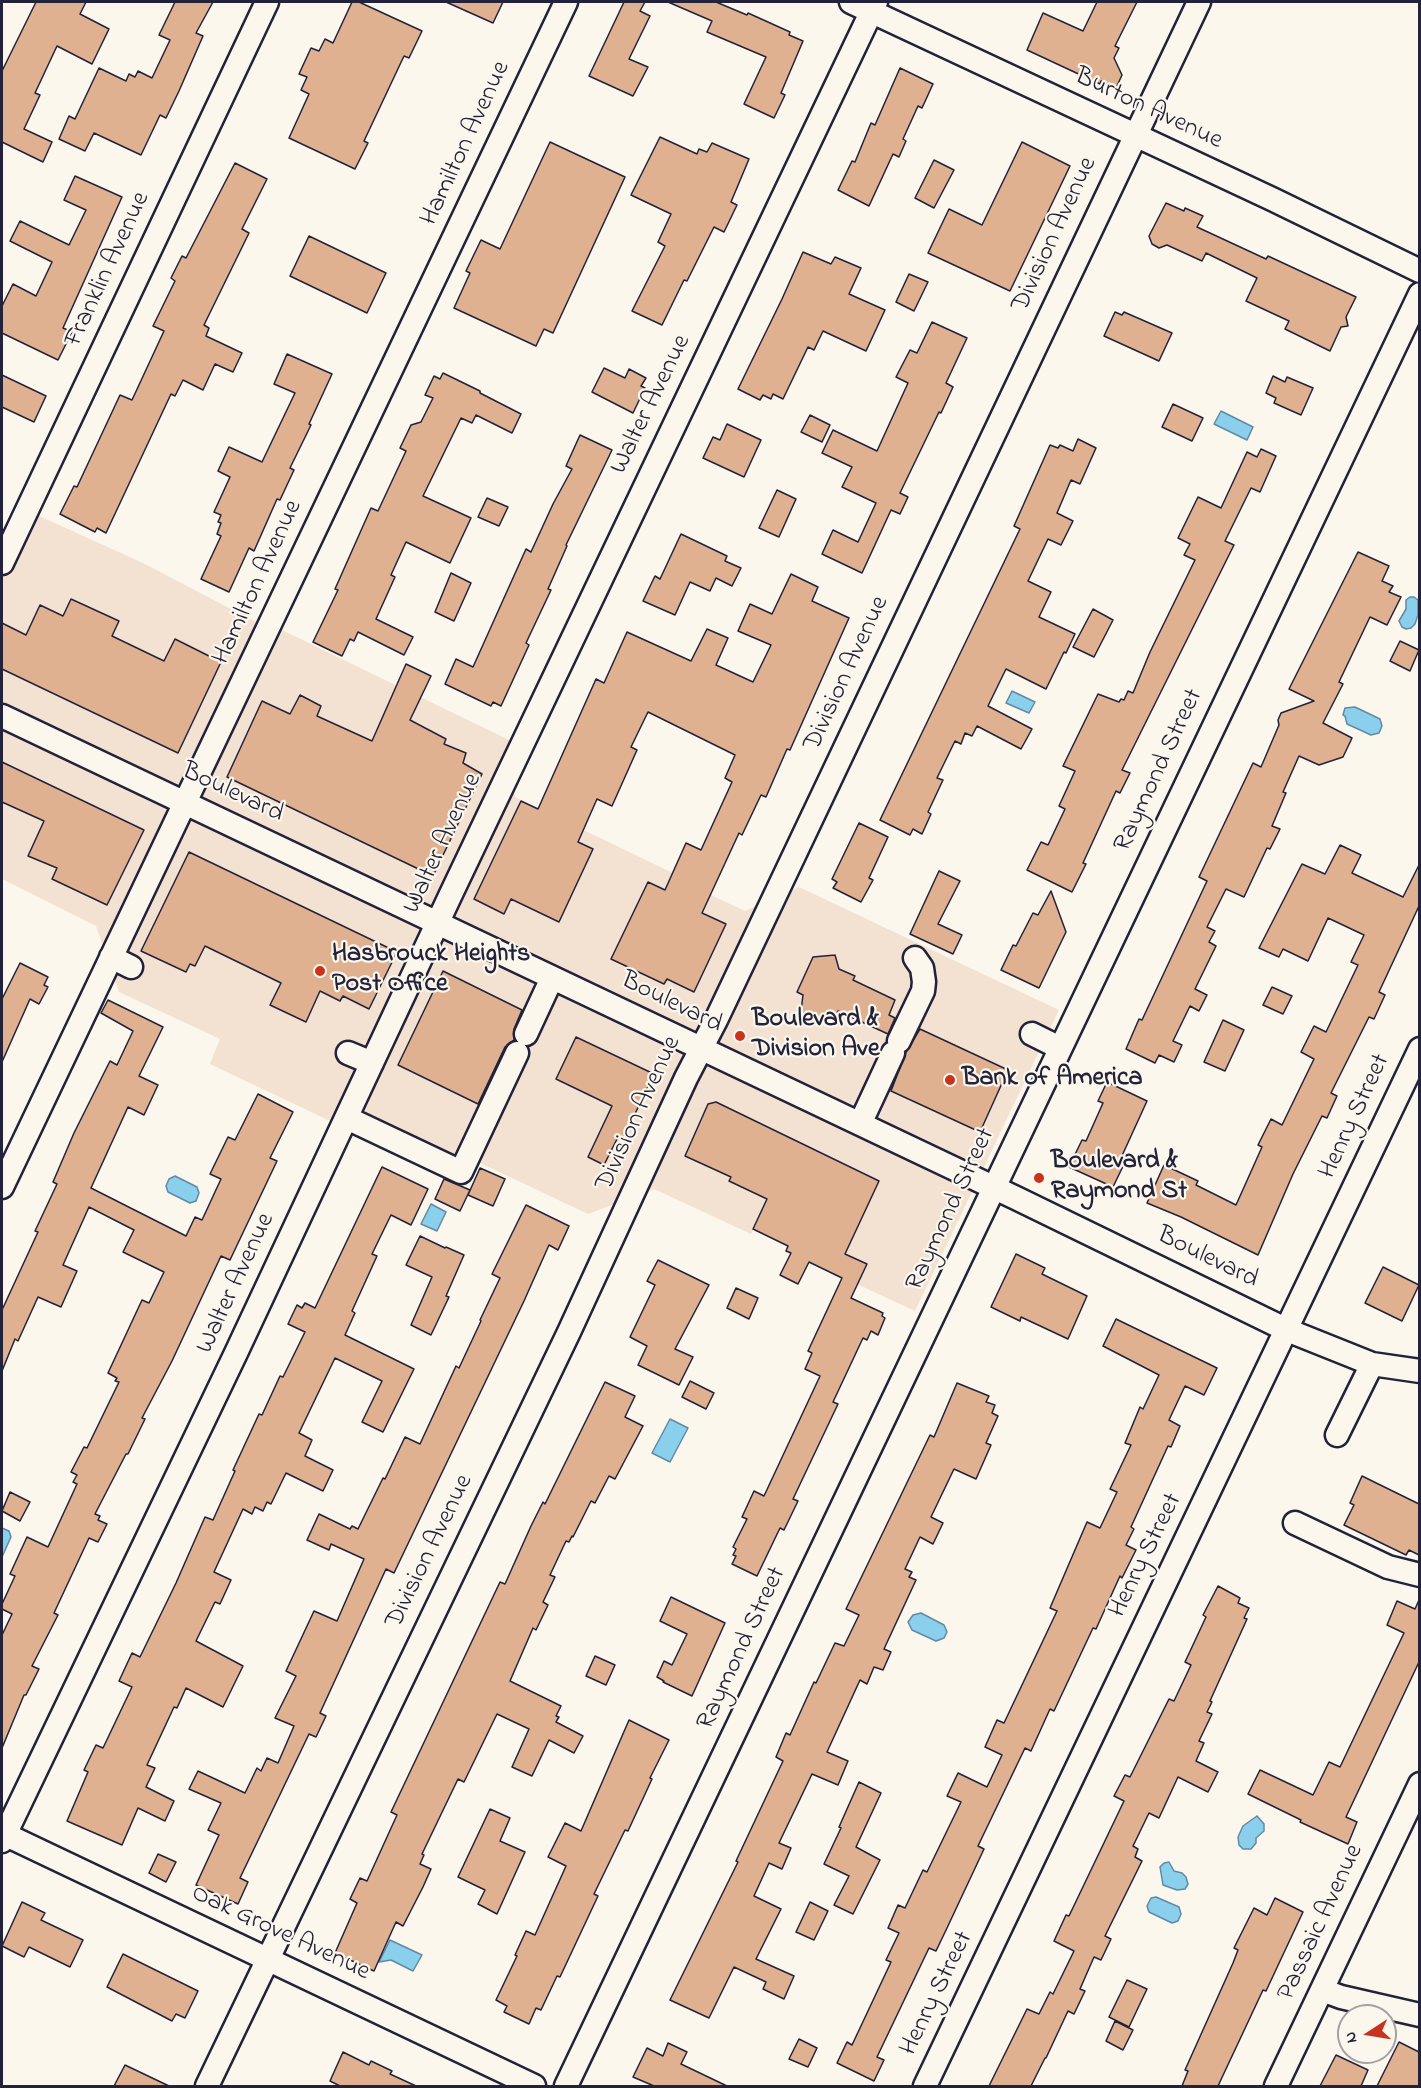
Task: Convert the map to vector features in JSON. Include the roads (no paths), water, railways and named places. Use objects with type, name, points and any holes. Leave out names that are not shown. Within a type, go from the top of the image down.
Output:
[{"type":"street","name":"Franklin Avenue","points":[[2,563],[267,2]]},
{"type":"street","name":"Hamilton Avenue","points":[[2,1187],[121,962],[184,804],[566,2]]},
{"type":"street","name":"Division Avenue","points":[[207,2086],[572,1326],[700,1050],[1199,2]]},
{"type":"street","name":"Burton Avenue","points":[[867,5],[1419,271]]},
{"type":"street","name":"Walter Avenue","points":[[3,1836],[347,1118],[867,5]]},
{"type":"street","name":"Raymond Street","points":[[566,2086],[1419,294]]},
{"type":"street","name":"Boulevard","points":[[2,716],[994,1188],[1287,1330],[1372,1364],[1419,1371]]},
{"type":"street","points":[[860,1124],[922,991],[924,982],[922,969],[915,958]]},
{"type":"street","points":[[347,1118],[461,1172],[552,978]]},
{"type":"street","points":[[1032,1034],[1060,1048]]},
{"type":"street","name":"Henry Street","points":[[925,2086],[1419,1049]]},
{"type":"street","points":[[348,1053],[372,1063]]},
{"type":"street","points":[[1337,1435],[1372,1364]]},
{"type":"street","points":[[1295,1523],[1388,1568],[1419,1575]]},
{"type":"street","name":"Passaic Avenue","points":[[1276,2086],[1419,1784]]},
{"type":"street","name":"Oak Grove Avenue","points":[[3,1836],[534,2086]]},
{"type":"street","points":[[1322,1990],[1341,1998],[1419,2015]]},
{"type":"water","points":[[1221,411],[1253,427],[1247,440],[1214,424]]},
{"type":"water","points":[[1410,597],[1418,600],[1418,615],[1415,624],[1406,629],[1399,621],[1406,609],[1406,600]]},
{"type":"water","points":[[1012,691],[1035,702],[1029,713],[1006,703]]},
{"type":"water","points":[[1355,707],[1380,719],[1382,726],[1379,733],[1371,735],[1347,724],[1343,715],[1345,708]]},
{"type":"water","points":[[175,1176],[197,1187],[199,1193],[196,1201],[190,1203],[168,1192],[166,1186],[169,1179]]},
{"type":"water","points":[[431,1204],[446,1212],[437,1231],[421,1224]]},
{"type":"water","points":[[670,1419],[688,1428],[670,1462],[652,1453]]},
{"type":"water","points":[[2,1528],[9,1531],[11,1537],[2,1557]]},
{"type":"water","points":[[921,1613],[944,1625],[947,1632],[944,1638],[936,1641],[912,1630],[908,1622],[913,1615]]},
{"type":"water","points":[[1257,1816],[1264,1824],[1264,1831],[1256,1838],[1256,1843],[1251,1849],[1243,1849],[1239,1845],[1238,1837],[1243,1826]]},
{"type":"water","points":[[1169,1862],[1174,1871],[1186,1877],[1188,1884],[1185,1889],[1177,1890],[1163,1885],[1160,1867]]},
{"type":"water","points":[[1156,1897],[1179,1907],[1181,1914],[1178,1921],[1172,1923],[1149,1912],[1147,1906],[1151,1898]]},
{"type":"water","points":[[390,1940],[422,1955],[413,1971],[391,1960],[379,1962]]},
{"type":"place","name":"Hasbrouck Heights Post Office","points":[[320,971]]},
{"type":"place","name":"Boulevard & Division Ave","points":[[740,1036]]},
{"type":"place","name":"Bank of America","points":[[950,1080]]},
{"type":"place","name":"Boulevard & Raymond St","points":[[1039,1178]]}]
